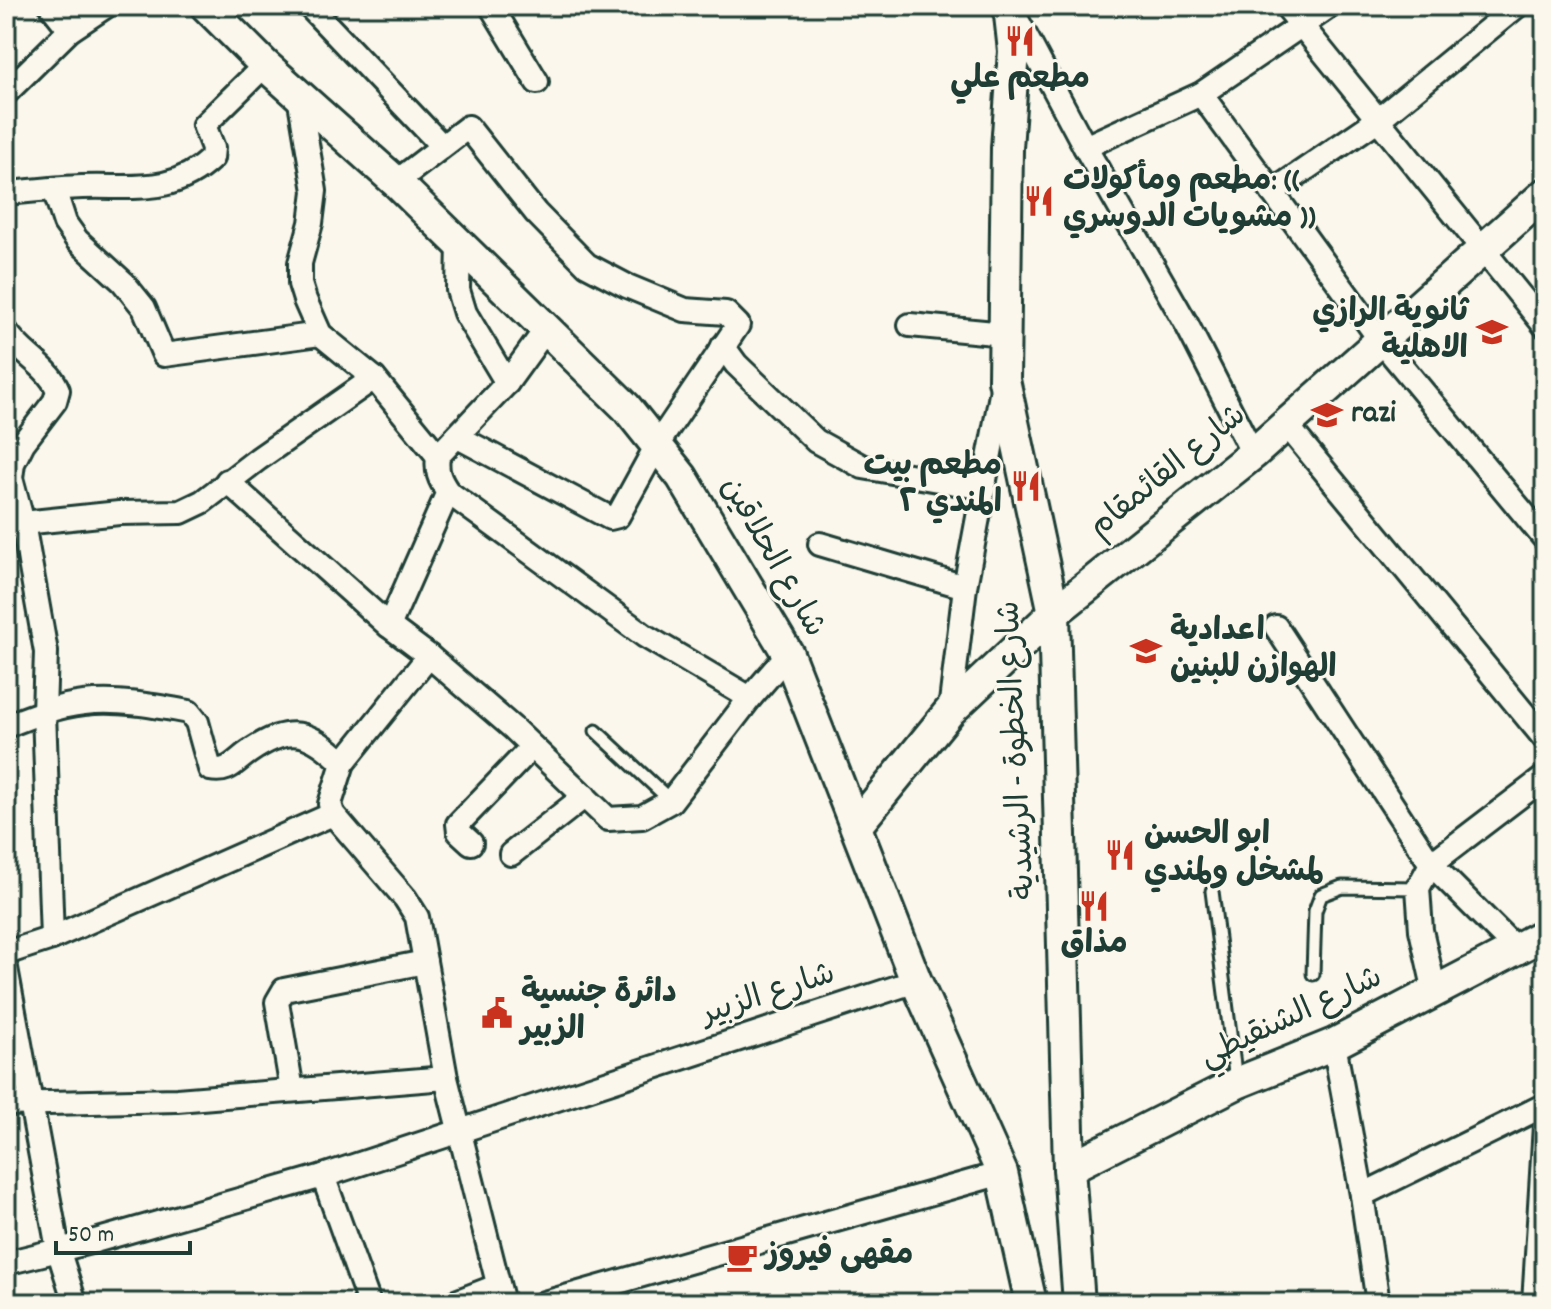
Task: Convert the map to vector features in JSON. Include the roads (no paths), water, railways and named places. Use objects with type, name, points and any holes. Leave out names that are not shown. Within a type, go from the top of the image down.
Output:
[{"type":"main road","name":"شارع الحلاقين","points":[[206,6],[265,65],[396,182],[626,407],[682,477],[788,654],[916,981],[1002,1173],[1031,1303]]},
{"type":"main road","name":"شارع الخطوة - الرشيدية","points":[[1010,6],[1014,51],[1007,148],[1004,380],[1054,613],[1069,1168],[1079,1303]]},
{"type":"main road","name":"شارع القائمقام","points":[[857,825],[950,711],[1054,613],[1253,454],[1545,194]]},
{"type":"main road","name":"شارع الشنقيطي","points":[[1069,1168],[1237,1083],[1334,1044],[1545,934]]},
{"type":"street","points":[[51,6],[70,30]]},
{"type":"street","points":[[6,93],[70,30],[106,6]]},
{"type":"street","points":[[309,6],[441,145]]},
{"type":"street","points":[[491,6],[537,82]]},
{"type":"street","points":[[1010,6],[1085,147],[1187,325],[1253,454]]},
{"type":"street","points":[[1286,6],[1545,326]]},
{"type":"street","points":[[1085,147],[1201,94],[1330,6]]},
{"type":"street","points":[[1272,192],[1379,119],[1517,6]]},
{"type":"street","points":[[6,193],[140,188],[188,178],[212,158],[213,148],[204,125],[265,65]]},
{"type":"street","points":[[1201,94],[1381,341],[1545,539]]},
{"type":"street","points":[[299,96],[315,191],[311,223],[300,263],[300,284],[320,334],[374,378],[438,456]]},
{"type":"street","points":[[396,182],[468,127],[536,213],[587,265],[685,310],[726,313],[738,325],[657,445],[618,516],[610,518],[458,437]]},
{"type":"street","points":[[54,189],[65,223],[77,240],[123,282],[144,308],[164,355],[320,334]]},
{"type":"street","points":[[459,243],[458,290],[465,313],[507,383]]},
{"type":"street","points":[[910,325],[1005,334]]},
{"type":"street","points":[[546,329],[507,383],[438,456],[436,471],[448,492],[645,636],[750,698]]},
{"type":"street","points":[[6,331],[15,345],[53,378],[58,390],[55,401],[40,418],[13,463],[11,478],[11,496],[23,523],[46,652],[44,712],[52,938]]},
{"type":"street","points":[[723,346],[736,364],[816,441],[863,467],[984,488]]},
{"type":"street","points":[[23,523],[119,513],[181,512],[202,502],[227,481],[374,378]]},
{"type":"street","points":[[950,711],[965,587],[1004,380]]},
{"type":"street","points":[[1286,424],[1545,739]]},
{"type":"street","points":[[227,481],[389,626],[429,656],[532,747],[608,819],[642,817],[671,801],[788,654]]},
{"type":"street","points":[[389,626],[448,492]]},
{"type":"street","points":[[820,544],[965,587]]},
{"type":"street","points":[[1276,627],[1431,864],[1516,949]]},
{"type":"street","points":[[429,656],[343,763],[330,804],[333,814],[405,898],[417,917],[446,1078],[500,1294],[453,1303]]},
{"type":"street","points":[[6,726],[44,712],[84,703],[136,703],[189,712],[197,722],[210,769],[219,771],[230,768],[278,735],[316,738],[343,763]]},
{"type":"street","points":[[471,843],[459,832],[458,824],[532,747]]},
{"type":"street","points":[[1435,992],[1421,930],[1418,888],[1431,864],[1545,777]]},
{"type":"street","points":[[511,854],[585,796]]},
{"type":"street","points":[[6,953],[52,938],[333,814]]},
{"type":"street","points":[[292,1090],[277,1002],[284,990],[425,962]]},
{"type":"street","points":[[6,968],[58,1249],[75,1303]]},
{"type":"street","name":"شارع الزبير","points":[[6,1263],[323,1176],[916,981]]},
{"type":"street","points":[[1334,1044],[1378,1303]]},
{"type":"street","points":[[6,1104],[177,1100],[446,1078]]},
{"type":"street","points":[[1362,1195],[1545,1105]]},
{"type":"street","points":[[1534,1303],[1545,1125]]},
{"type":"street","points":[[544,1303],[1002,1173]]},
{"type":"street","points":[[323,1176],[369,1303]]},
{"type":"lane","points":[[596,731],[671,801]]},
{"type":"lane","points":[[1313,974],[1315,911],[1321,895],[1342,887],[1418,888]]},
{"type":"lane","points":[[1212,891],[1237,1083]]},
{"type":"place","name":"مطعم علي","points":[[1020,41]]},
{"type":"place","name":"مطعم ومأكولات: (( مشويات الدوسري ))","points":[[1039,201]]},
{"type":"place","name":"ثانوية الرازي الاهلية","points":[[1492,332]]},
{"type":"place","name":"razi","points":[[1327,415]]},
{"type":"place","name":"مطعم بيت المندي ٢","points":[[1026,486]]},
{"type":"place","name":"اعدادية الهوازن للبنين","points":[[1146,651]]},
{"type":"place","name":"ابو الحسن لمشخل ولمندي","points":[[1120,855]]},
{"type":"place","name":"مذاق","points":[[1094,906]]},
{"type":"place","name":"دائرة جنسية الزبير","points":[[497,1013]]},
{"type":"place","name":"مقهى فيروز","points":[[742,1257]]}]
